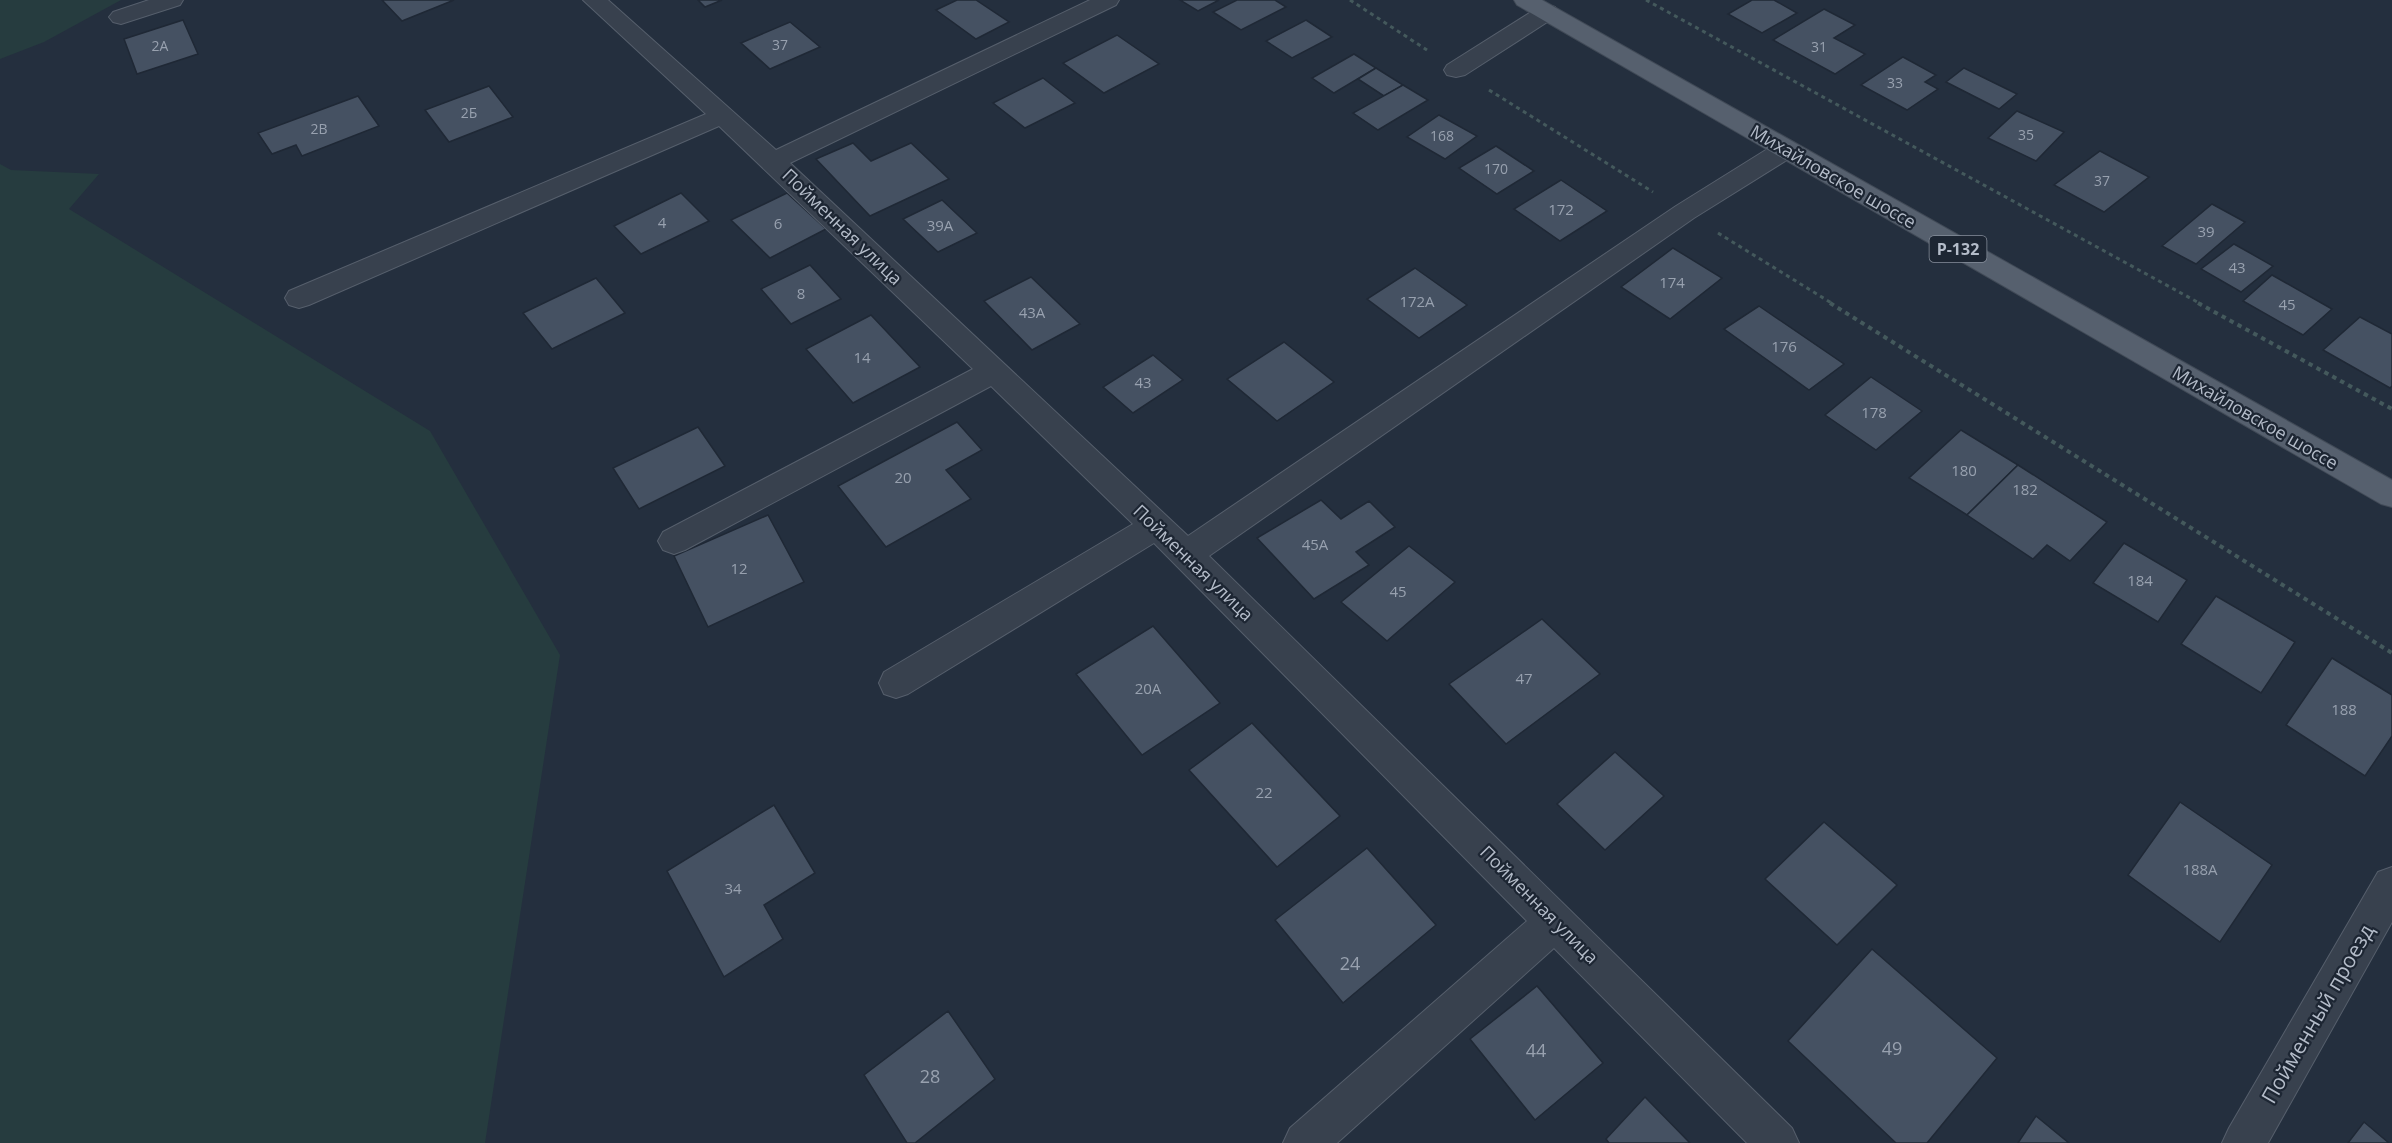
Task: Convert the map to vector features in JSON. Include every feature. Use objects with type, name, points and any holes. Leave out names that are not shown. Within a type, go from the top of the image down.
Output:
[{"type":"main road","name":"Михайловское шоссе","points":[[1536,6],[2392,495]]},
{"type":"street","points":[[121,17],[172,0]]},
{"type":"street","name":"Пойменная улица","points":[[594,0],[773,161],[1186,554],[1777,1143]]},
{"type":"street","points":[[773,161],[1108,0]]},
{"type":"street","points":[[1456,70],[1536,6]]},
{"type":"street","points":[[298,298],[722,116]]},
{"type":"street","points":[[1186,554],[1685,212],[1786,149]]},
{"type":"street","points":[[674,542],[994,371]]},
{"type":"street","points":[[896,682],[1156,526]]},
{"type":"street","name":"Пойменный проезд","points":[[2244,1143],[2392,885]]},
{"type":"street","points":[[1305,1143],[1556,921]]},
{"type":"path","points":[[1350,0],[1456,70],[2392,653]]},
{"type":"path","points":[[1646,0],[2392,409]]},
{"type":"green space","points":[[0,0],[121,0],[44,42],[0,59]]},
{"type":"green space","points":[[0,164],[11,170],[99,174],[69,209],[430,431],[560,655],[485,1143],[0,1143]]},
{"type":"building","points":[[382,0],[454,0],[402,21]]},
{"type":"building","points":[[698,0],[722,0],[705,7]]},
{"type":"building","points":[[957,0],[976,0],[1009,22],[976,39],[936,10]]},
{"type":"building","points":[[1180,0],[1219,0],[1198,11]]},
{"type":"building","points":[[1237,0],[1275,0],[1286,7],[1241,30],[1213,12]]},
{"type":"building","points":[[1752,0],[1774,0],[1797,13],[1762,33],[1728,14]]},
{"type":"building","points":[[1824,9],[1855,25],[1834,38],[1865,54],[1835,74],[1773,40]]},
{"type":"building","points":[[183,20],[198,54],[137,74],[124,39]]},
{"type":"building","points":[[1306,20],[1332,37],[1292,58],[1266,41]]},
{"type":"building","points":[[790,22],[820,47],[770,69],[741,43]]},
{"type":"building","points":[[1117,35],[1159,64],[1104,93],[1063,63]]},
{"type":"building","points":[[1354,54],[1376,68],[1334,93],[1312,78]]},
{"type":"building","points":[[1903,57],[1936,75],[1925,82],[1938,89],[1907,110],[1861,85]]},
{"type":"building","points":[[1376,68],[1403,85],[1384,96],[1358,79]]},
{"type":"building","points":[[1964,68],[2017,94],[1999,109],[1946,82]]},
{"type":"building","points":[[1043,78],[1075,103],[1025,128],[993,103]]},
{"type":"building","points":[[1403,85],[1428,100],[1378,130],[1353,113]]},
{"type":"building","points":[[489,86],[513,117],[449,142],[425,110]]},
{"type":"building","points":[[358,96],[379,126],[302,156],[296,145],[272,154],[258,133]]},
{"type":"building","points":[[2017,111],[2064,132],[2036,161],[1988,138]]},
{"type":"building","points":[[1439,115],[1477,136],[1445,159],[1407,137]]},
{"type":"building","points":[[853,143],[871,161],[911,143],[949,179],[870,216],[816,159]]},
{"type":"building","points":[[1496,146],[1534,171],[1497,194],[1459,168]]},
{"type":"building","points":[[2100,151],[2149,177],[2104,212],[2054,185]]},
{"type":"building","points":[[1561,180],[1607,211],[1560,241],[1514,209]]},
{"type":"building","points":[[681,193],[709,221],[641,254],[614,226]]},
{"type":"building","points":[[787,193],[826,229],[770,258],[731,220]]},
{"type":"building","points":[[942,200],[977,233],[938,252],[903,219]]},
{"type":"building","points":[[2212,204],[2245,222],[2196,264],[2162,246]]},
{"type":"building","points":[[2234,244],[2273,266],[2241,292],[2201,269]]},
{"type":"building","points":[[1673,248],[1722,278],[1670,319],[1621,287]]},
{"type":"building","points":[[810,265],[841,299],[791,324],[761,289]]},
{"type":"building","points":[[1415,268],[1467,305],[1419,338],[1367,299]]},
{"type":"building","points":[[2272,275],[2332,309],[2303,335],[2243,301]]},
{"type":"building","points":[[1031,277],[1080,324],[1032,350],[984,301]]},
{"type":"building","points":[[596,278],[625,313],[552,349],[523,313]]},
{"type":"building","points":[[1759,306],[1844,364],[1809,390],[1724,329]]},
{"type":"building","points":[[871,315],[920,367],[853,403],[806,349]]},
{"type":"building","points":[[2360,317],[2392,334],[2392,386],[2390,388],[2323,350]]},
{"type":"building","points":[[1284,342],[1334,382],[1277,421],[1227,379]]},
{"type":"building","points":[[1153,355],[1183,380],[1133,413],[1103,387]]},
{"type":"building","points":[[1871,377],[1922,411],[1876,450],[1825,415]]},
{"type":"building","points":[[957,422],[982,450],[946,470],[971,499],[886,547],[838,486]]},
{"type":"building","points":[[698,427],[725,466],[639,509],[613,468]]},
{"type":"building","points":[[1961,430],[2018,465],[1967,515],[1909,478]]},
{"type":"building","points":[[2018,465],[2107,522],[2070,561],[2047,545],[2033,559],[1967,515]]},
{"type":"building","points":[[1321,500],[1341,519],[1369,501],[1395,527],[1356,552],[1369,565],[1314,599],[1257,538]]},
{"type":"building","points":[[768,515],[804,582],[708,627],[674,556]]},
{"type":"building","points":[[2124,543],[2187,580],[2158,622],[2093,583]]},
{"type":"building","points":[[1409,546],[1455,582],[1387,641],[1341,602]]},
{"type":"building","points":[[2216,596],[2295,642],[2261,693],[2181,644]]},
{"type":"building","points":[[1542,619],[1600,674],[1506,744],[1449,684]]},
{"type":"building","points":[[1153,626],[1220,703],[1142,755],[1076,674]]},
{"type":"building","points":[[2332,658],[2392,695],[2392,736],[2365,776],[2286,725]]},
{"type":"building","points":[[1252,723],[1340,816],[1277,867],[1189,770]]},
{"type":"building","points":[[1615,752],[1664,796],[1605,850],[1557,804]]},
{"type":"building","points":[[2180,802],[2272,865],[2220,942],[2128,875]]},
{"type":"building","points":[[774,805],[815,873],[764,905],[783,939],[724,977],[667,871]]},
{"type":"building","points":[[1824,822],[1897,885],[1837,945],[1765,879]]},
{"type":"building","points":[[1367,848],[1436,925],[1343,1003],[1275,920]]},
{"type":"building","points":[[1872,949],[1997,1058],[1927,1143],[1896,1143],[1788,1041]]},
{"type":"building","points":[[1537,986],[1603,1063],[1535,1120],[1470,1039]]},
{"type":"building","points":[[948,1011],[995,1079],[915,1143],[907,1143],[864,1075]]},
{"type":"building","points":[[1645,1097],[1690,1143],[1609,1143],[1606,1139]]},
{"type":"building","points":[[2036,1116],[2069,1143],[2018,1143]]},
{"type":"building","points":[[2364,1122],[2389,1143],[2348,1143]]}]
